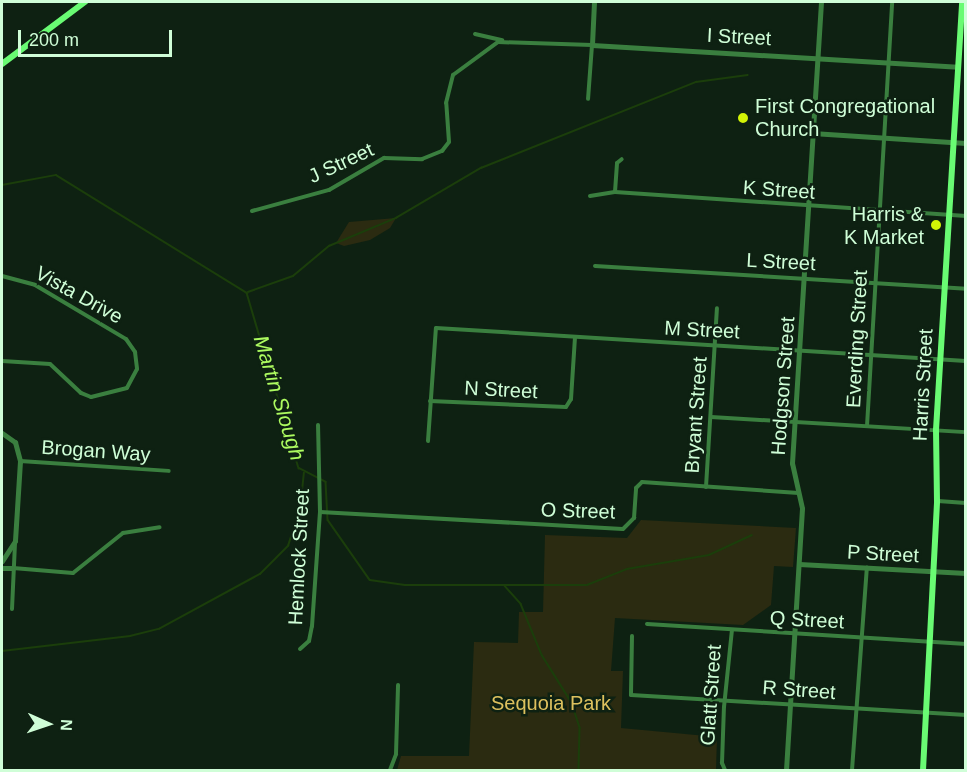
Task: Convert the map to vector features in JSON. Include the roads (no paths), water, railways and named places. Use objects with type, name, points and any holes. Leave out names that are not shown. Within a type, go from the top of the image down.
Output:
[{"type":"main road","points":[[2,64],[85,2]]},
{"type":"main road","name":"Harris Street","points":[[923,771],[937,501],[936,430],[962,2]]},
{"type":"main road","points":[[958,50],[966,66]]},
{"type":"main road","name":"I Street","points":[[957,67],[966,66]]},
{"type":"street","points":[[588,99],[594,2]]},
{"type":"street","name":"Hodgson Street","points":[[786,771],[802,508],[793,468],[795,422],[821,2]]},
{"type":"street","name":"Everding Street","points":[[867,426],[882,138],[892,2]]},
{"type":"street","points":[[475,34],[502,40]]},
{"type":"street","name":"I Street","points":[[502,40],[957,67]]},
{"type":"street","name":"J Street","points":[[252,211],[329,189],[384,158],[422,159],[442,151],[449,142],[446,103],[453,75],[502,40]]},
{"type":"street","points":[[812,133],[966,143]]},
{"type":"street","points":[[615,192],[617,163],[622,159]]},
{"type":"street","name":"K Street","points":[[590,196],[615,192],[966,216]]},
{"type":"street","name":"L Street","points":[[596,266],[966,288]]},
{"type":"street","name":"Vista Drive","points":[[2,276],[35,285],[126,339],[135,352],[137,369],[127,388],[91,397],[81,393],[50,364],[2,361]]},
{"type":"street","name":"Bryant Street","points":[[706,487],[717,308]]},
{"type":"street","name":"M Street","points":[[430,400],[436,328],[966,361]]},
{"type":"street","name":"N Street","points":[[430,400],[561,408],[570,404],[575,337]]},
{"type":"street","points":[[428,441],[430,400]]},
{"type":"street","points":[[711,417],[966,432]]},
{"type":"street","name":"Hemlock Street","points":[[300,649],[309,641],[312,626],[320,512],[318,426]]},
{"type":"street","points":[[2,433],[15,442],[20,460],[12,609]]},
{"type":"street","name":"Brogan Way","points":[[20,460],[169,471]]},
{"type":"street","name":"O Street","points":[[320,512],[623,529],[634,518],[638,484],[799,493]]},
{"type":"street","points":[[937,501],[966,503]]},
{"type":"street","points":[[2,568],[73,573],[123,533],[160,527]]},
{"type":"street","points":[[2,561],[15,541]]},
{"type":"street","name":"P Street","points":[[799,564],[966,573]]},
{"type":"street","points":[[852,771],[860,638],[867,568]]},
{"type":"street","name":"Q Street","points":[[647,624],[966,644]]},
{"type":"street","name":"Glatt Street","points":[[725,771],[722,763],[725,701],[732,630]]},
{"type":"street","name":"R Street","points":[[632,636],[631,695],[966,715]]},
{"type":"street","points":[[390,771],[396,754],[398,685]]},
{"type":"waterway","points":[[248,292],[293,276],[329,246],[396,218],[481,168],[696,82],[748,75]]},
{"type":"waterway","name":"Martin Slough","points":[[2,185],[56,175],[247,293],[299,468],[326,482],[328,520],[370,580],[405,585],[587,585],[627,569],[709,555],[752,535]]},
{"type":"waterway","points":[[2,651],[130,636],[159,629],[260,574],[288,546],[300,510],[304,473]]},
{"type":"waterway","points":[[505,586],[521,604],[542,655],[572,703],[580,728],[579,770]]},
{"type":"place","name":"First Congregational Church","points":[[743,118]]},
{"type":"place","name":"Harris & K Market","points":[[936,225]]},
{"type":"park label","name":"Sequoia Park","points":[[551,703]]}]
